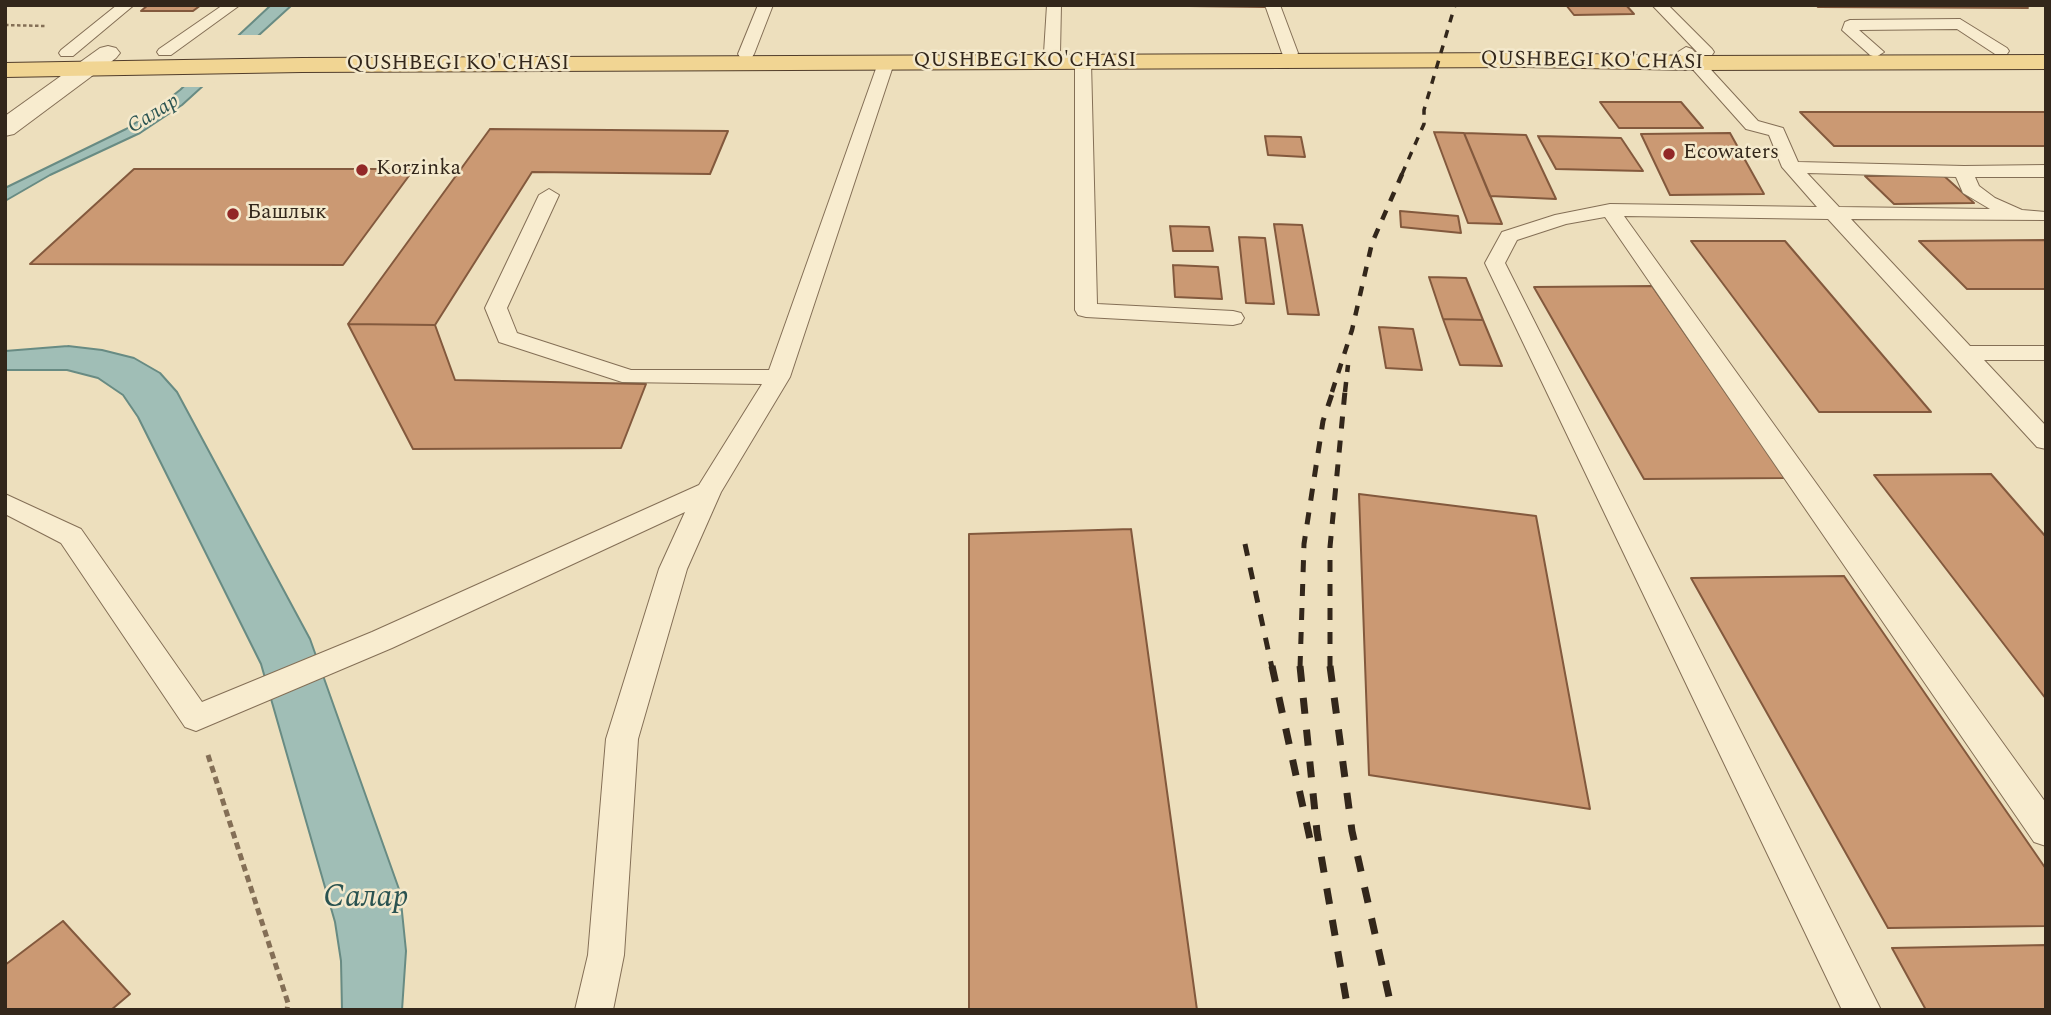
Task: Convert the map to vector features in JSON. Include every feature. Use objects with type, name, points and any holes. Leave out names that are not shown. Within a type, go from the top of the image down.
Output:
[{"type":"main road","name":"QUSHBEGI KO'CHASI","points":[[5,70],[76,61],[168,58],[1525,60],[2046,51]]},
{"type":"main road","name":"QUSHBEGI KO'CHASI","points":[[5,53],[76,61]]},
{"type":"main road","name":"QUSHBEGI KO'CHASI","points":[[108,53],[168,58]]},
{"type":"main road","name":"QUSHBEGI KO'CHASI","points":[[1084,58],[1290,53],[2046,62]]},
{"type":"street","points":[[5,128],[76,61],[108,53]]},
{"type":"lane","points":[[76,61],[127,5]]},
{"type":"lane","points":[[168,58],[233,5]]},
{"type":"lane","points":[[744,59],[766,5]]},
{"type":"lane","points":[[1051,58],[1054,5]]},
{"type":"lane","points":[[1272,5],[1290,53]]},
{"type":"lane","points":[[1659,5],[1752,125],[1777,132],[1791,167],[2046,440]]},
{"type":"lane","points":[[1876,52],[1850,30],[1850,25],[1960,24],[2001,51]]},
{"type":"lane","points":[[594,1010],[606,955],[622,739],[673,569],[708,491],[778,377],[887,58]]},
{"type":"lane","points":[[1084,58],[1086,310],[1233,318]]},
{"type":"lane","points":[[1791,167],[2046,172]]},
{"type":"lane","points":[[1964,172],[1970,189],[1988,202],[2005,210],[2043,216]]},
{"type":"lane","points":[[549,195],[496,308],[508,337],[630,377],[778,377]]},
{"type":"lane","points":[[1862,1010],[1495,263],[1509,236],[1562,219],[1610,210],[2043,216]]},
{"type":"lane","points":[[1610,210],[2046,831]]},
{"type":"lane","points":[[1964,353],[2046,353]]},
{"type":"lane","points":[[5,503],[71,536],[196,718],[382,640],[708,491]]},
{"type":"path","points":[[196,718],[288,1003],[287,1010]]},
{"type":"water","name":"Салар","points":[[271,5],[292,5],[182,105],[140,133],[50,175],[5,201],[5,188],[126,129],[151,113],[180,90]]},
{"type":"water","name":"Салар","points":[[68,346],[102,350],[134,358],[160,373],[177,392],[310,639],[400,892],[406,951],[402,1010],[342,1010],[341,961],[335,922],[261,664],[138,417],[123,395],[98,378],[67,370],[5,370],[5,351]]},
{"type":"pier","points":[[233,35],[265,35],[209,87],[178,87]]},
{"type":"building","points":[[148,5],[201,5],[193,11],[141,11]]},
{"type":"building","points":[[1266,5],[1267,7],[1188,6]]},
{"type":"building","points":[[1566,5],[1626,5],[1634,14],[1574,15]]},
{"type":"building","points":[[1816,5],[2023,5],[2028,8],[1818,7]]},
{"type":"building","points":[[1600,102],[1681,102],[1703,128],[1619,128]]},
{"type":"building","points":[[1800,112],[2046,112],[2046,146],[1834,146]]},
{"type":"building","points":[[490,129],[728,131],[710,174],[532,172],[435,325],[348,324]]},
{"type":"building","points":[[1434,132],[1464,133],[1502,224],[1468,223]]},
{"type":"building","points":[[1464,133],[1526,135],[1556,199],[1490,196]]},
{"type":"building","points":[[1730,133],[1764,194],[1670,195],[1641,134]]},
{"type":"building","points":[[1265,136],[1301,137],[1305,157],[1268,155]]},
{"type":"building","points":[[1538,136],[1621,138],[1643,171],[1556,169]]},
{"type":"building","points":[[134,169],[414,169],[343,265],[30,264]]},
{"type":"building","points":[[1943,175],[1974,203],[1894,204],[1865,176]]},
{"type":"building","points":[[1400,211],[1458,216],[1461,233],[1401,227]]},
{"type":"building","points":[[1274,224],[1302,225],[1319,315],[1288,314]]},
{"type":"building","points":[[1170,226],[1209,227],[1213,251],[1173,251]]},
{"type":"building","points":[[1239,237],[1265,238],[1274,304],[1246,303]]},
{"type":"building","points":[[2046,240],[2046,289],[1967,289],[1919,241]]},
{"type":"building","points":[[1691,241],[1785,241],[1931,412],[1819,412]]},
{"type":"building","points":[[1173,265],[1218,267],[1222,299],[1175,297]]},
{"type":"building","points":[[1429,277],[1466,278],[1483,320],[1443,319]]},
{"type":"building","points":[[1652,286],[1785,478],[1644,479],[1534,287]]},
{"type":"building","points":[[1443,319],[1483,320],[1502,366],[1460,365]]},
{"type":"building","points":[[348,324],[435,325],[455,380],[646,384],[621,448],[413,449]]},
{"type":"building","points":[[1379,327],[1413,329],[1422,370],[1386,368]]},
{"type":"building","points":[[1991,474],[2046,537],[2046,699],[1874,475]]},
{"type":"building","points":[[1359,494],[1536,516],[1590,809],[1369,775]]},
{"type":"building","points":[[1131,529],[1197,1010],[969,1010],[969,534]]},
{"type":"building","points":[[1844,576],[2046,869],[2046,926],[1888,928],[1691,578]]},
{"type":"building","points":[[63,921],[130,994],[111,1010],[5,1010],[5,965]]},
{"type":"building","points":[[2046,945],[2046,1010],[1926,1010],[1892,948]]},
{"type":"railway","points":[[1402,174],[1424,124],[1424,110],[1455,5]]},
{"type":"railway","points":[[1332,392],[1352,330],[1372,243],[1403,172]]},
{"type":"railway","points":[[1345,392],[1348,365]]},
{"type":"railway","points":[[1300,666],[1304,544],[1323,421],[1333,391]]},
{"type":"railway","points":[[1330,666],[1330,547],[1345,391]]},
{"type":"railway","points":[[1245,544],[1272,668]]},
{"type":"railway","points":[[1272,666],[1310,839]]},
{"type":"railway","points":[[1300,666],[1317,832],[1348,1010]]},
{"type":"railway","points":[[1330,666],[1352,831],[1392,1010]]},
{"type":"place","name":"Ecowaters","points":[[1669,154]]},
{"type":"place","name":"Korzinka","points":[[362,170]]},
{"type":"place","name":"Башлык","points":[[233,214]]}]
